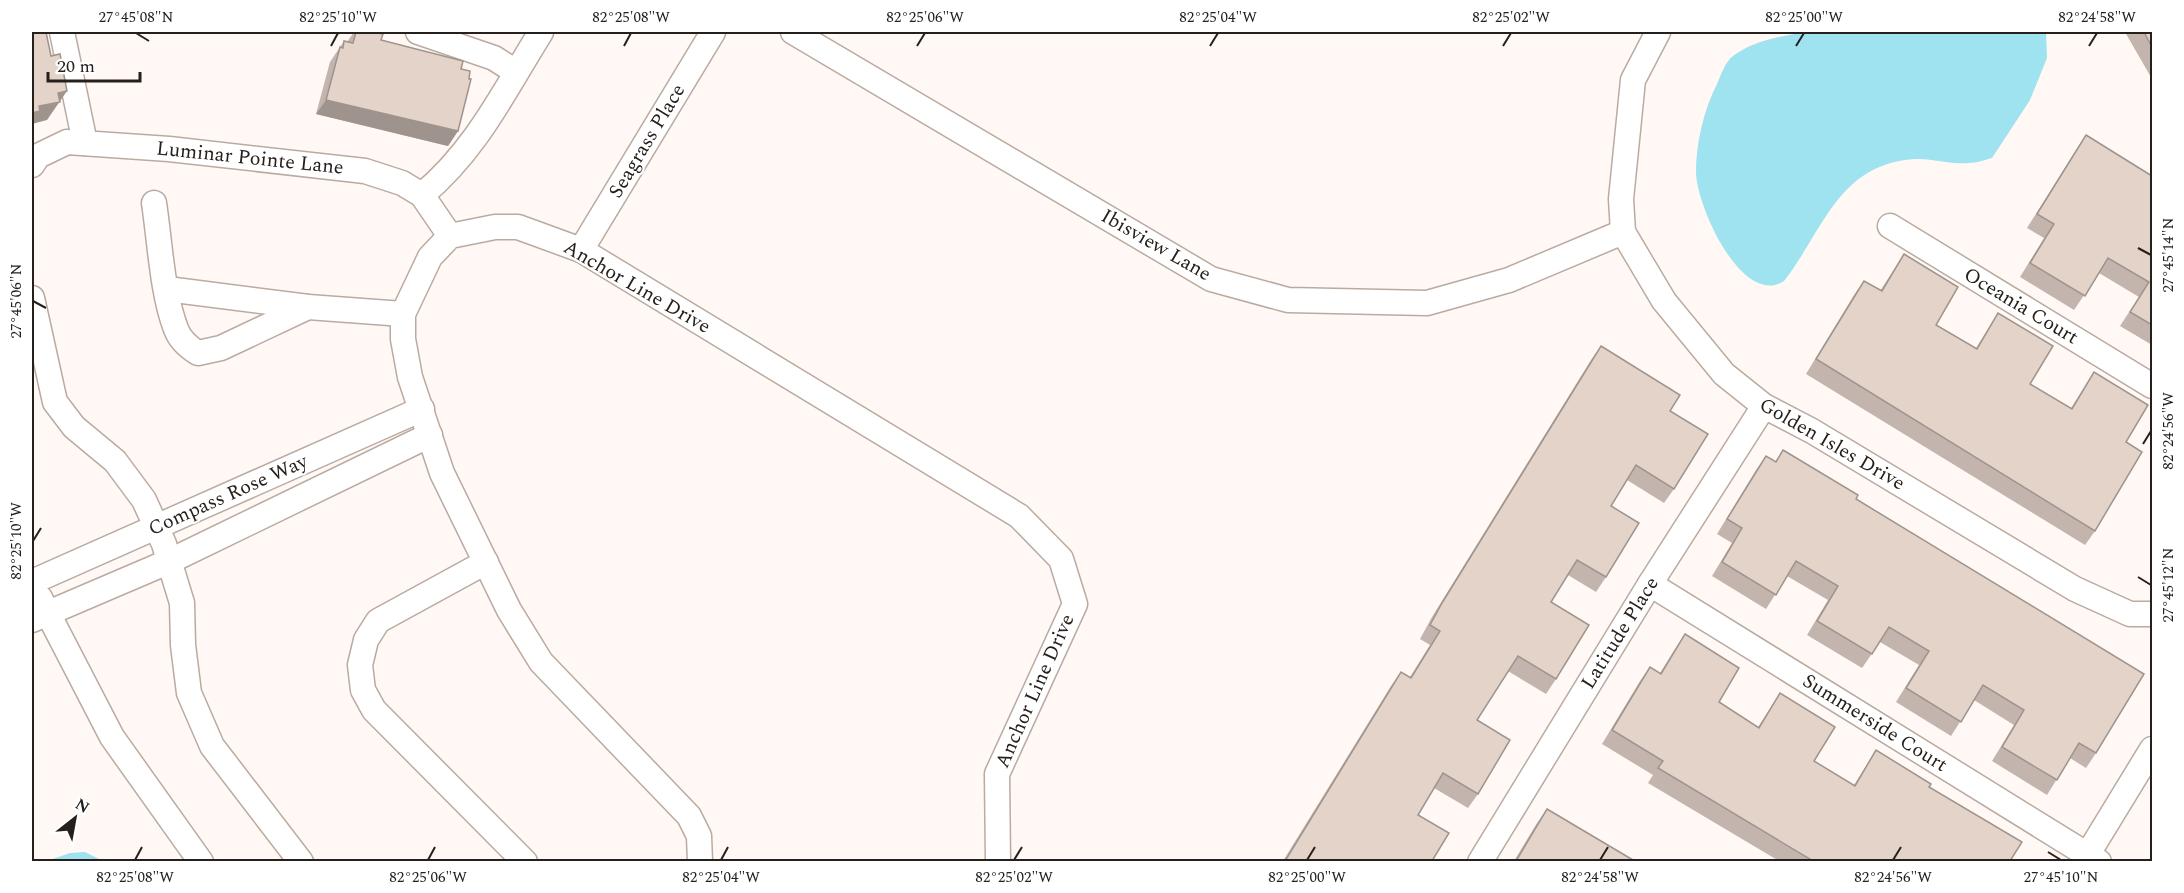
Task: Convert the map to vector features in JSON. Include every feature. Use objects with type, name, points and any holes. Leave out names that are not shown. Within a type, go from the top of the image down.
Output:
[{"type":"street","points":[[62,32],[85,143]]},
{"type":"street","points":[[418,32],[494,58],[516,72]]},
{"type":"street","points":[[422,195],[445,176],[473,143],[541,32]]},
{"type":"street","name":"Seagrass Place","points":[[581,250],[713,32]]},
{"type":"street","name":"Ibisview Lane","points":[[793,32],[1211,279],[1288,300],[1427,303],[1509,280],[1623,232]]},
{"type":"street","name":"Golden Isles Drive","points":[[1658,32],[1633,80],[1621,199],[1623,232],[1664,301],[1724,374],[1764,406],[1812,431],[2075,589],[2130,614],[2152,614]]},
{"type":"street","name":"Luminar Pointe Lane","points":[[32,165],[38,156],[67,142],[251,157],[365,171],[402,183],[422,195],[450,236]]},
{"type":"street","points":[[154,203],[167,289],[176,330],[186,346],[198,353],[221,348],[308,307]]},
{"type":"street","name":"Oceania Court","points":[[1890,225],[2152,386]]},
{"type":"street","name":"Anchor Line Drive","points":[[450,236],[495,227],[518,227],[581,250],[1019,516],[1061,559],[1075,604],[997,774],[998,861]]},
{"type":"street","points":[[450,236],[430,257],[403,314],[403,339],[410,377],[442,473],[509,610],[541,662],[689,816],[699,836],[700,861]]},
{"type":"street","points":[[167,289],[308,307],[403,314]]},
{"type":"street","points":[[32,298],[55,402],[74,427],[115,461],[144,500],[156,526],[170,561],[182,603],[183,645],[189,693],[212,746],[302,861]]},
{"type":"street","name":"Latitude Place","points":[[1479,861],[1650,584],[1764,406]]},
{"type":"street","name":"Compass Rose Way","points":[[32,580],[422,409]]},
{"type":"street","name":"Compass Rose Way","points":[[39,616],[170,561],[430,435]]},
{"type":"street","points":[[486,562],[378,621],[366,640],[362,657],[363,690],[374,710],[525,861]]},
{"type":"street","points":[[32,580],[39,616],[112,737],[201,861]]},
{"type":"street","name":"Summerside Court","points":[[1650,584],[2090,859]]},
{"type":"street","points":[[2090,859],[2152,749]]},
{"type":"water","points":[[1805,32],[2046,32],[2047,58],[2030,100],[1992,158],[1962,163],[1915,159],[1889,164],[1868,173],[1850,186],[1836,203],[1784,281],[1768,285],[1753,280],[1738,267],[1724,249],[1704,207],[1698,187],[1697,150],[1708,104],[1730,59],[1759,43]]},
{"type":"water","points":[[85,852],[103,861],[47,861],[70,853]]},
{"type":"building","points":[[32,32],[46,32],[51,56],[60,54],[67,91],[58,93],[60,102],[39,106],[40,111],[32,113]]},
{"type":"building","points":[[356,32],[383,34],[381,40],[463,61],[461,69],[470,71],[469,79],[471,79],[458,131],[326,100],[340,47],[343,48],[344,41],[353,43]]},
{"type":"building","points":[[2144,32],[2152,32],[2152,47]]},
{"type":"building","points":[[2086,135],[2152,176],[2152,325],[2130,312],[2149,282],[2108,258],[2085,296],[2030,263],[2054,224],[2037,214]]},
{"type":"building","points":[[1904,254],[1958,287],[1936,325],[1977,349],[1998,313],[2053,346],[2030,384],[2072,409],[2094,372],[2148,405],[2126,442],[2142,452],[2095,531],[1816,359],[1864,281],[1882,291]]},
{"type":"building","points":[[1601,346],[1680,395],[1670,411],[1708,434],[1674,489],[1636,465],[1611,506],[1639,523],[1606,577],[1577,560],[1551,602],[1589,625],[1556,679],[1518,656],[1477,720],[1510,740],[1478,794],[1443,773],[1418,815],[1449,833],[1432,861],[1285,861],[1401,672],[1411,678],[1440,631],[1430,625],[1442,603]]},
{"type":"building","points":[[1783,450],[1858,495],[1856,499],[2144,674],[2096,753],[2079,743],[2057,780],[2002,747],[2024,710],[1983,685],[1961,722],[1906,688],[1929,651],[1889,627],[1872,654],[1817,621],[1838,586],[1796,561],[1776,595],[1722,562],[1742,528],[1727,519],[1766,456],[1776,462]]},
{"type":"building","points":[[1685,634],[1739,668],[1719,702],[1759,728],[1780,693],[1835,727],[1814,761],[1855,786],[1876,750],[1931,784],[1929,787],[2022,842],[2010,861],[1813,861],[1658,768],[1663,761],[1612,730],[1650,667],[1661,674]]},
{"type":"building","points":[[1547,809],[1633,860],[1516,861]]}]
